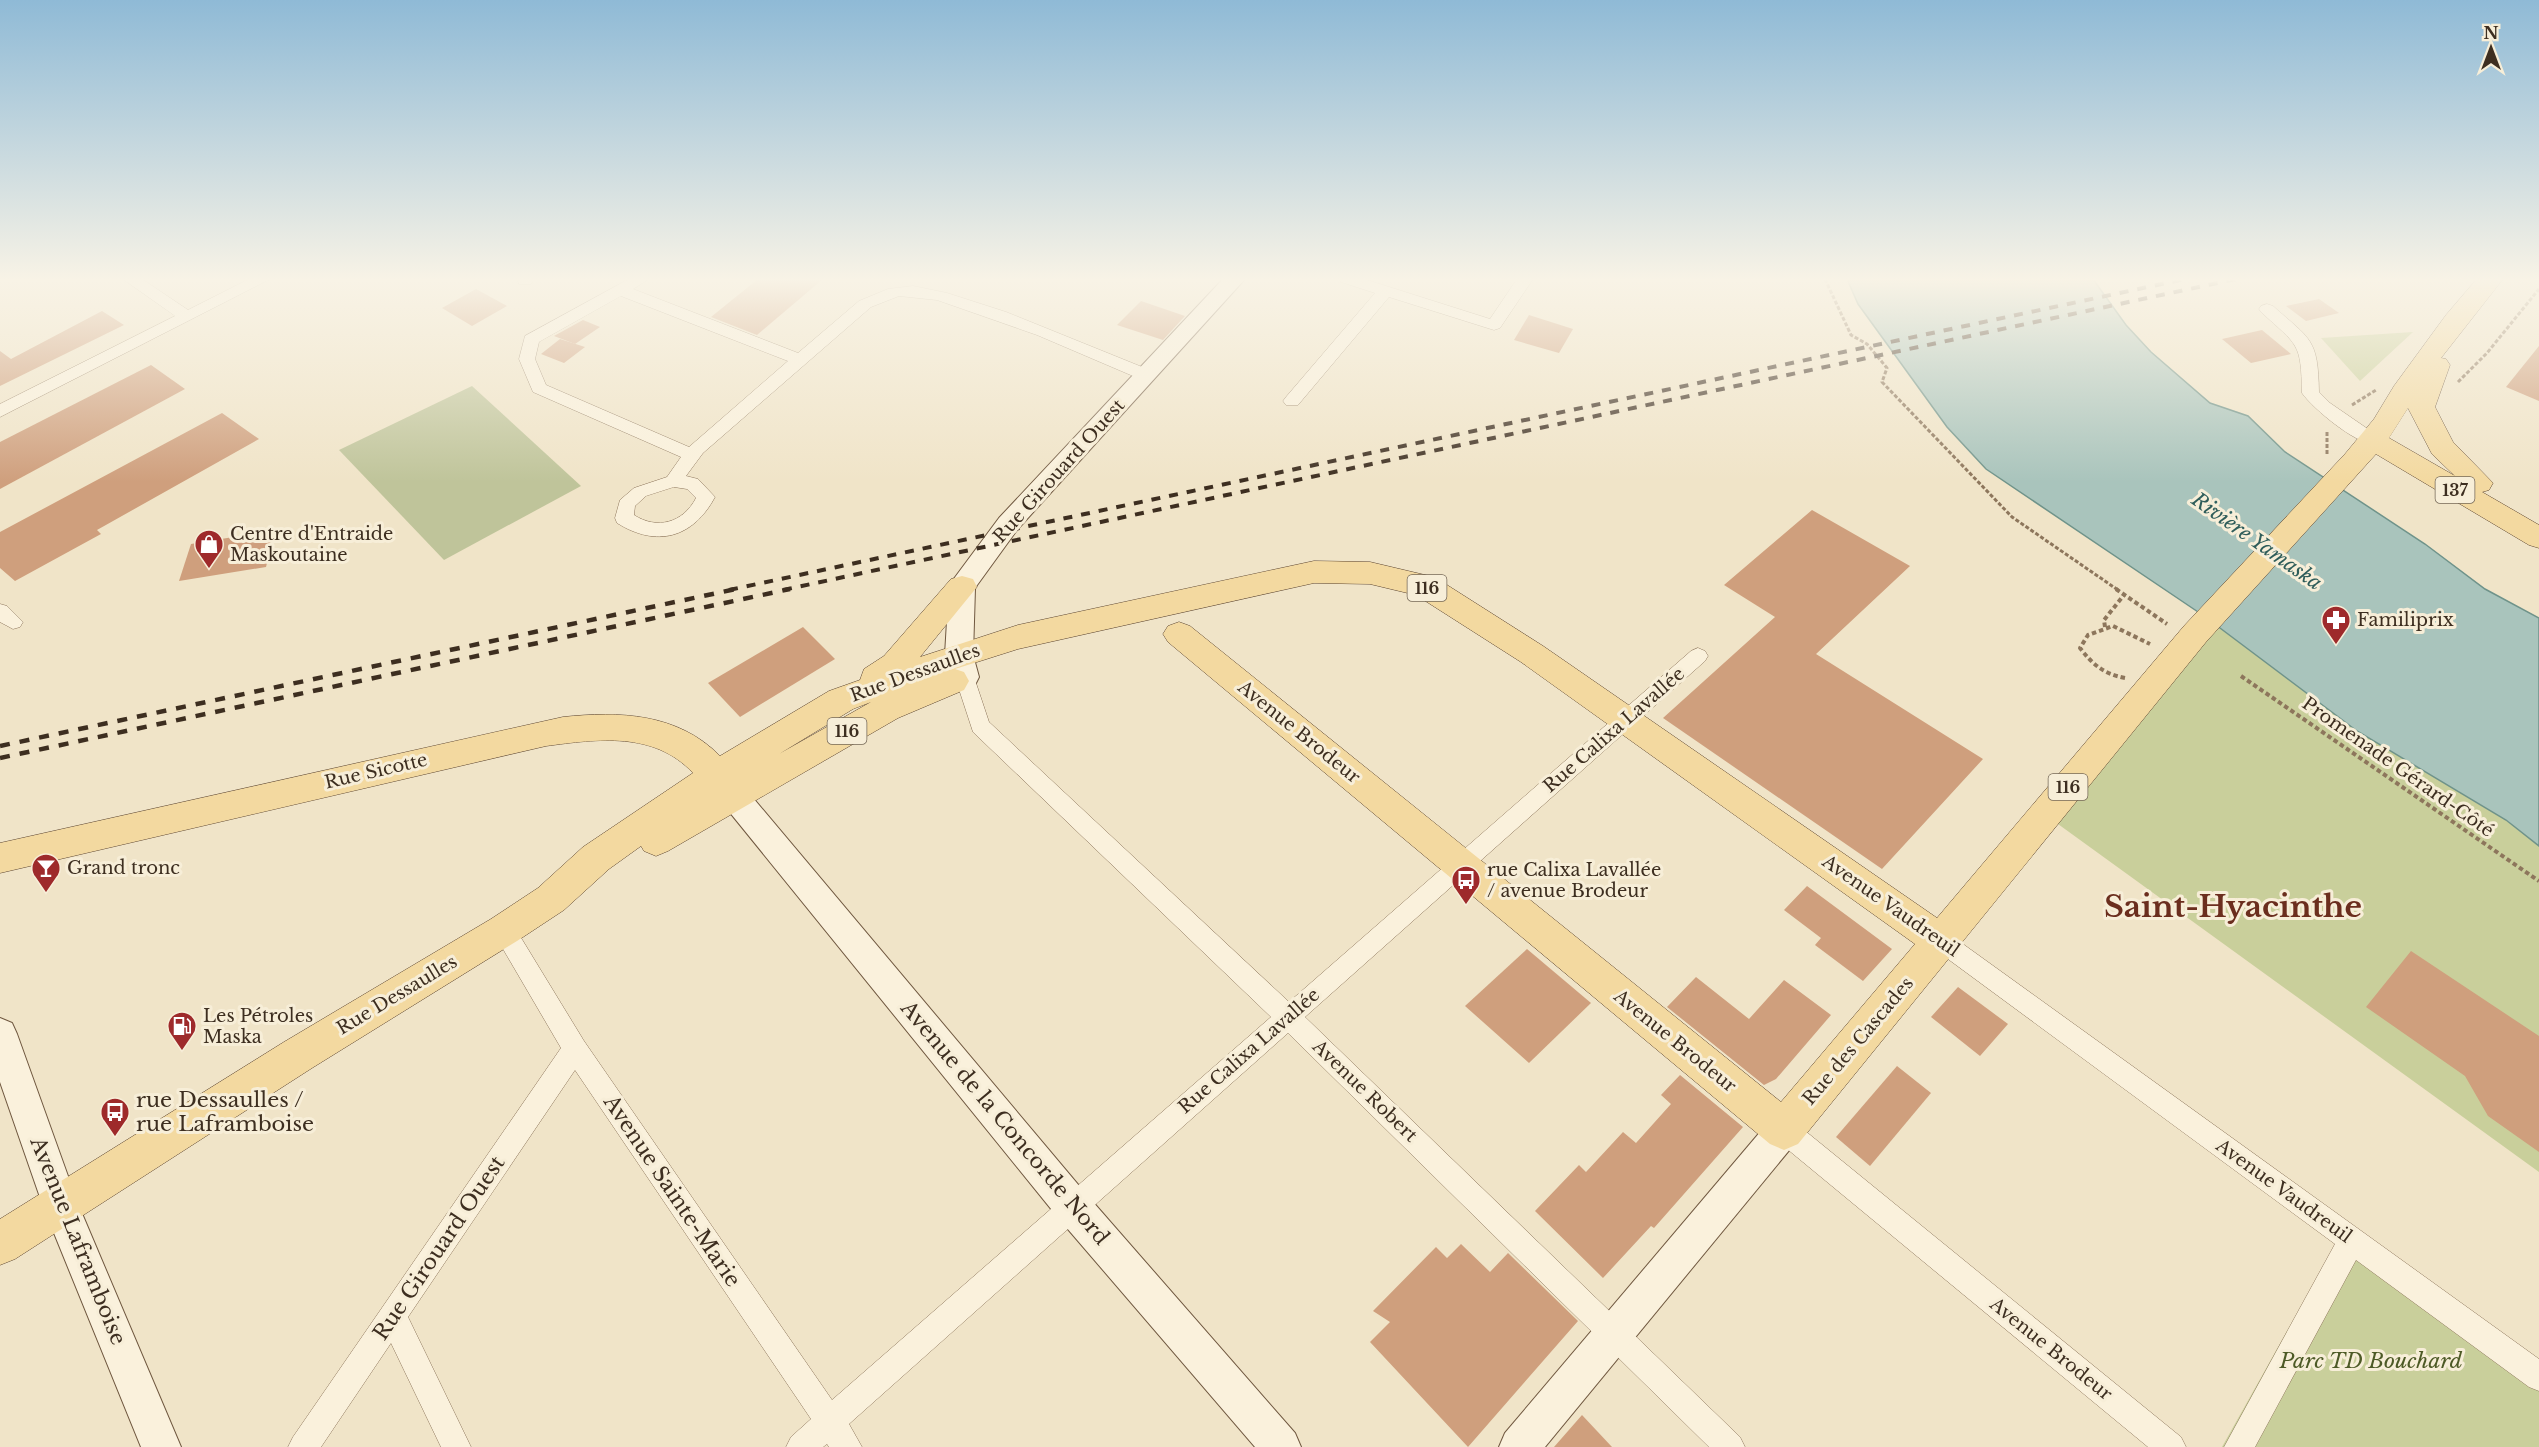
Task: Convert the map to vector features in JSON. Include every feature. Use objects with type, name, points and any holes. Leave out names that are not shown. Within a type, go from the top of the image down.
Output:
[{"type":"main road","name":"116","points":[[2181,629],[2348,468],[2379,432],[2403,392],[2436,347]]},
{"type":"main road","points":[[2445,347],[2421,407],[2442,447],[2479,483]]},
{"type":"main road","name":"137","points":[[2379,432],[2479,483],[2539,517]]},
{"type":"main road","name":"137","points":[[2379,432],[2539,538]]},
{"type":"main road","name":"Avenue Vaudreuil","points":[[1193,599],[1314,572],[1370,573],[1425,586],[1532,654],[1941,941]]},
{"type":"main road","points":[[841,700],[895,665],[962,588]]},
{"type":"main road","points":[[1179,634],[1181,616],[1193,599]]},
{"type":"main road","name":"Rue Dessaulles","points":[[724,785],[886,709],[1018,637],[1193,599]]},
{"type":"main road","name":"Rue des Cascades","points":[[1784,1130],[1941,941],[2181,629]]},
{"type":"main road","name":"Rue Dessaulles","points":[[0,1244],[298,1055],[551,899],[583,885],[841,700],[962,666],[1050,651],[1137,632],[1179,634]]},
{"type":"main road","name":"Avenue Brodeur","points":[[1179,634],[1784,1130]]},
{"type":"main road","name":"Rue Sicotte","points":[[0,858],[535,735],[598,725],[627,726],[682,744],[724,785]]},
{"type":"street","points":[[0,411],[127,347]]},
{"type":"street","points":[[530,347],[527,359],[539,388],[692,455]]},
{"type":"street","points":[[765,347],[800,360]]},
{"type":"street","points":[[673,481],[692,455],[816,347]]},
{"type":"street","points":[[1080,347],[1146,375]]},
{"type":"street","name":"Rue Girouard Ouest","points":[[962,588],[1008,524],[1172,347]]},
{"type":"street","points":[[1292,401],[1340,347]]},
{"type":"street","points":[[2306,347],[2310,360],[2311,393],[2324,407],[2379,432]]},
{"type":"street","points":[[962,588],[962,666]]},
{"type":"street","name":"Rue Calixa Lavallée","points":[[801,1447],[1698,656]]},
{"type":"street","name":"Avenue Robert","points":[[962,666],[980,726],[1288,1017],[1730,1447]]},
{"type":"street","name":"Avenue de la Concorde Nord","points":[[724,785],[1073,1207],[1281,1447]]},
{"type":"street","name":"Avenue Sainte-Marie","points":[[504,930],[575,1049],[847,1447]]},
{"type":"street","name":"Avenue Vaudreuil","points":[[1941,941],[2539,1377]]},
{"type":"street","name":"Avenue Laframboise","points":[[0,1034],[61,1206],[160,1447]]},
{"type":"street","name":"Rue Girouard Ouest","points":[[303,1447],[575,1049]]},
{"type":"street","name":"Rue des Cascades","points":[[1519,1447],[1784,1130]]},
{"type":"street","name":"Avenue Brodeur","points":[[1784,1130],[2171,1447]]},
{"type":"street","points":[[2239,1447],[2352,1240]]},
{"type":"street","points":[[393,1316],[456,1447]]},
{"type":"path","points":[[1869,347],[1887,368],[1882,382],[2012,517],[2124,595],[2181,629]]},
{"type":"path","points":[[2105,627],[2104,620],[2124,595]]},
{"type":"path","points":[[2130,678],[2102,674],[2080,648],[2088,635],[2105,627],[2121,628],[2150,644]]},
{"type":"path","name":"Promenade Gérard-Côté","points":[[2241,676],[2539,881]]},
{"type":"green space","points":[[2329,347],[2397,347],[2360,381]]},
{"type":"green space","points":[[472,386],[581,486],[444,560],[339,450]]},
{"type":"green space","points":[[2204,616],[2357,731],[2506,820],[2539,846],[2539,1172],[2040,811]]},
{"type":"green space","name":"Parc TD Bouchard","points":[[2342,1233],[2539,1372],[2539,1447],[2222,1447]]},
{"type":"water","name":"Rivière Yamaska","points":[[1889,347],[2146,347],[2210,403],[2248,416],[2285,452],[2425,544],[2485,589],[2539,618],[2539,846],[2506,820],[2357,731],[2204,616],[1986,469],[1947,427]]},
{"type":"building","points":[[35,347],[80,347],[0,386],[0,351],[11,359]]},
{"type":"building","points":[[550,347],[585,347],[564,363],[541,354]]},
{"type":"building","points":[[1537,347],[1563,347],[1559,353]]},
{"type":"building","points":[[2231,347],[2282,347],[2291,354],[2251,363]]},
{"type":"building","points":[[2539,347],[2539,347],[2539,401],[2506,387]]},
{"type":"building","points":[[151,365],[185,389],[0,489],[0,442]]},
{"type":"building","points":[[222,413],[259,439],[97,530],[101,534],[15,581],[0,568],[0,532]]},
{"type":"building","points":[[1812,510],[1910,566],[1816,654],[1983,759],[1882,869],[1663,718],[1775,617],[1724,585]]},
{"type":"building","points":[[275,530],[266,567],[179,581],[191,544]]},
{"type":"building","points":[[803,627],[835,659],[740,717],[708,683]]},
{"type":"building","points":[[1807,886],[1892,949],[1863,981],[1815,945],[1821,938],[1784,910]]},
{"type":"building","points":[[1527,949],[1591,1003],[1529,1063],[1465,1006]]},
{"type":"building","points":[[2411,951],[2539,1036],[2539,1152],[2488,1116],[2465,1076],[2366,1007]]},
{"type":"building","points":[[1696,977],[1749,1019],[1784,980],[1831,1015],[1776,1079],[1764,1085],[1667,1007]]},
{"type":"building","points":[[1958,987],[2008,1024],[1980,1056],[1931,1017]]},
{"type":"building","points":[[1897,1066],[1931,1093],[1870,1166],[1836,1137]]},
{"type":"building","points":[[1680,1075],[1743,1127],[1654,1228],[1651,1226],[1603,1278],[1535,1211],[1579,1165],[1586,1172],[1623,1132],[1636,1143],[1671,1104],[1661,1095]]},
{"type":"building","points":[[1461,1244],[1490,1272],[1508,1253],[1578,1321],[1468,1447],[1370,1342],[1390,1322],[1373,1311],[1436,1247],[1447,1258]]},
{"type":"building","points":[[1582,1415],[1612,1447],[1554,1447]]},
{"type":"railway","points":[[729,590],[1869,347]]},
{"type":"railway","points":[[783,590],[1921,347]]},
{"type":"railway","points":[[0,746],[736,589]]},
{"type":"railway","points":[[0,758],[790,589]]},
{"type":"place","name":"Centre d'Entraide Maskoutaine","points":[[209,570]]},
{"type":"place","name":"Familiprix","points":[[2336,646]]},
{"type":"place","name":"Grand tronc","points":[[46,894]]},
{"type":"place","name":"rue Calixa Lavallée / avenue Brodeur","points":[[1466,906]]},
{"type":"place","name":"Les Pétroles Maska","points":[[182,1052]]},
{"type":"place","name":"rue Dessaulles / rue Laframboise","points":[[115,1138]]},
{"type":"district","name":"Saint-Hyacinthe","points":[[2233,906]]}]
